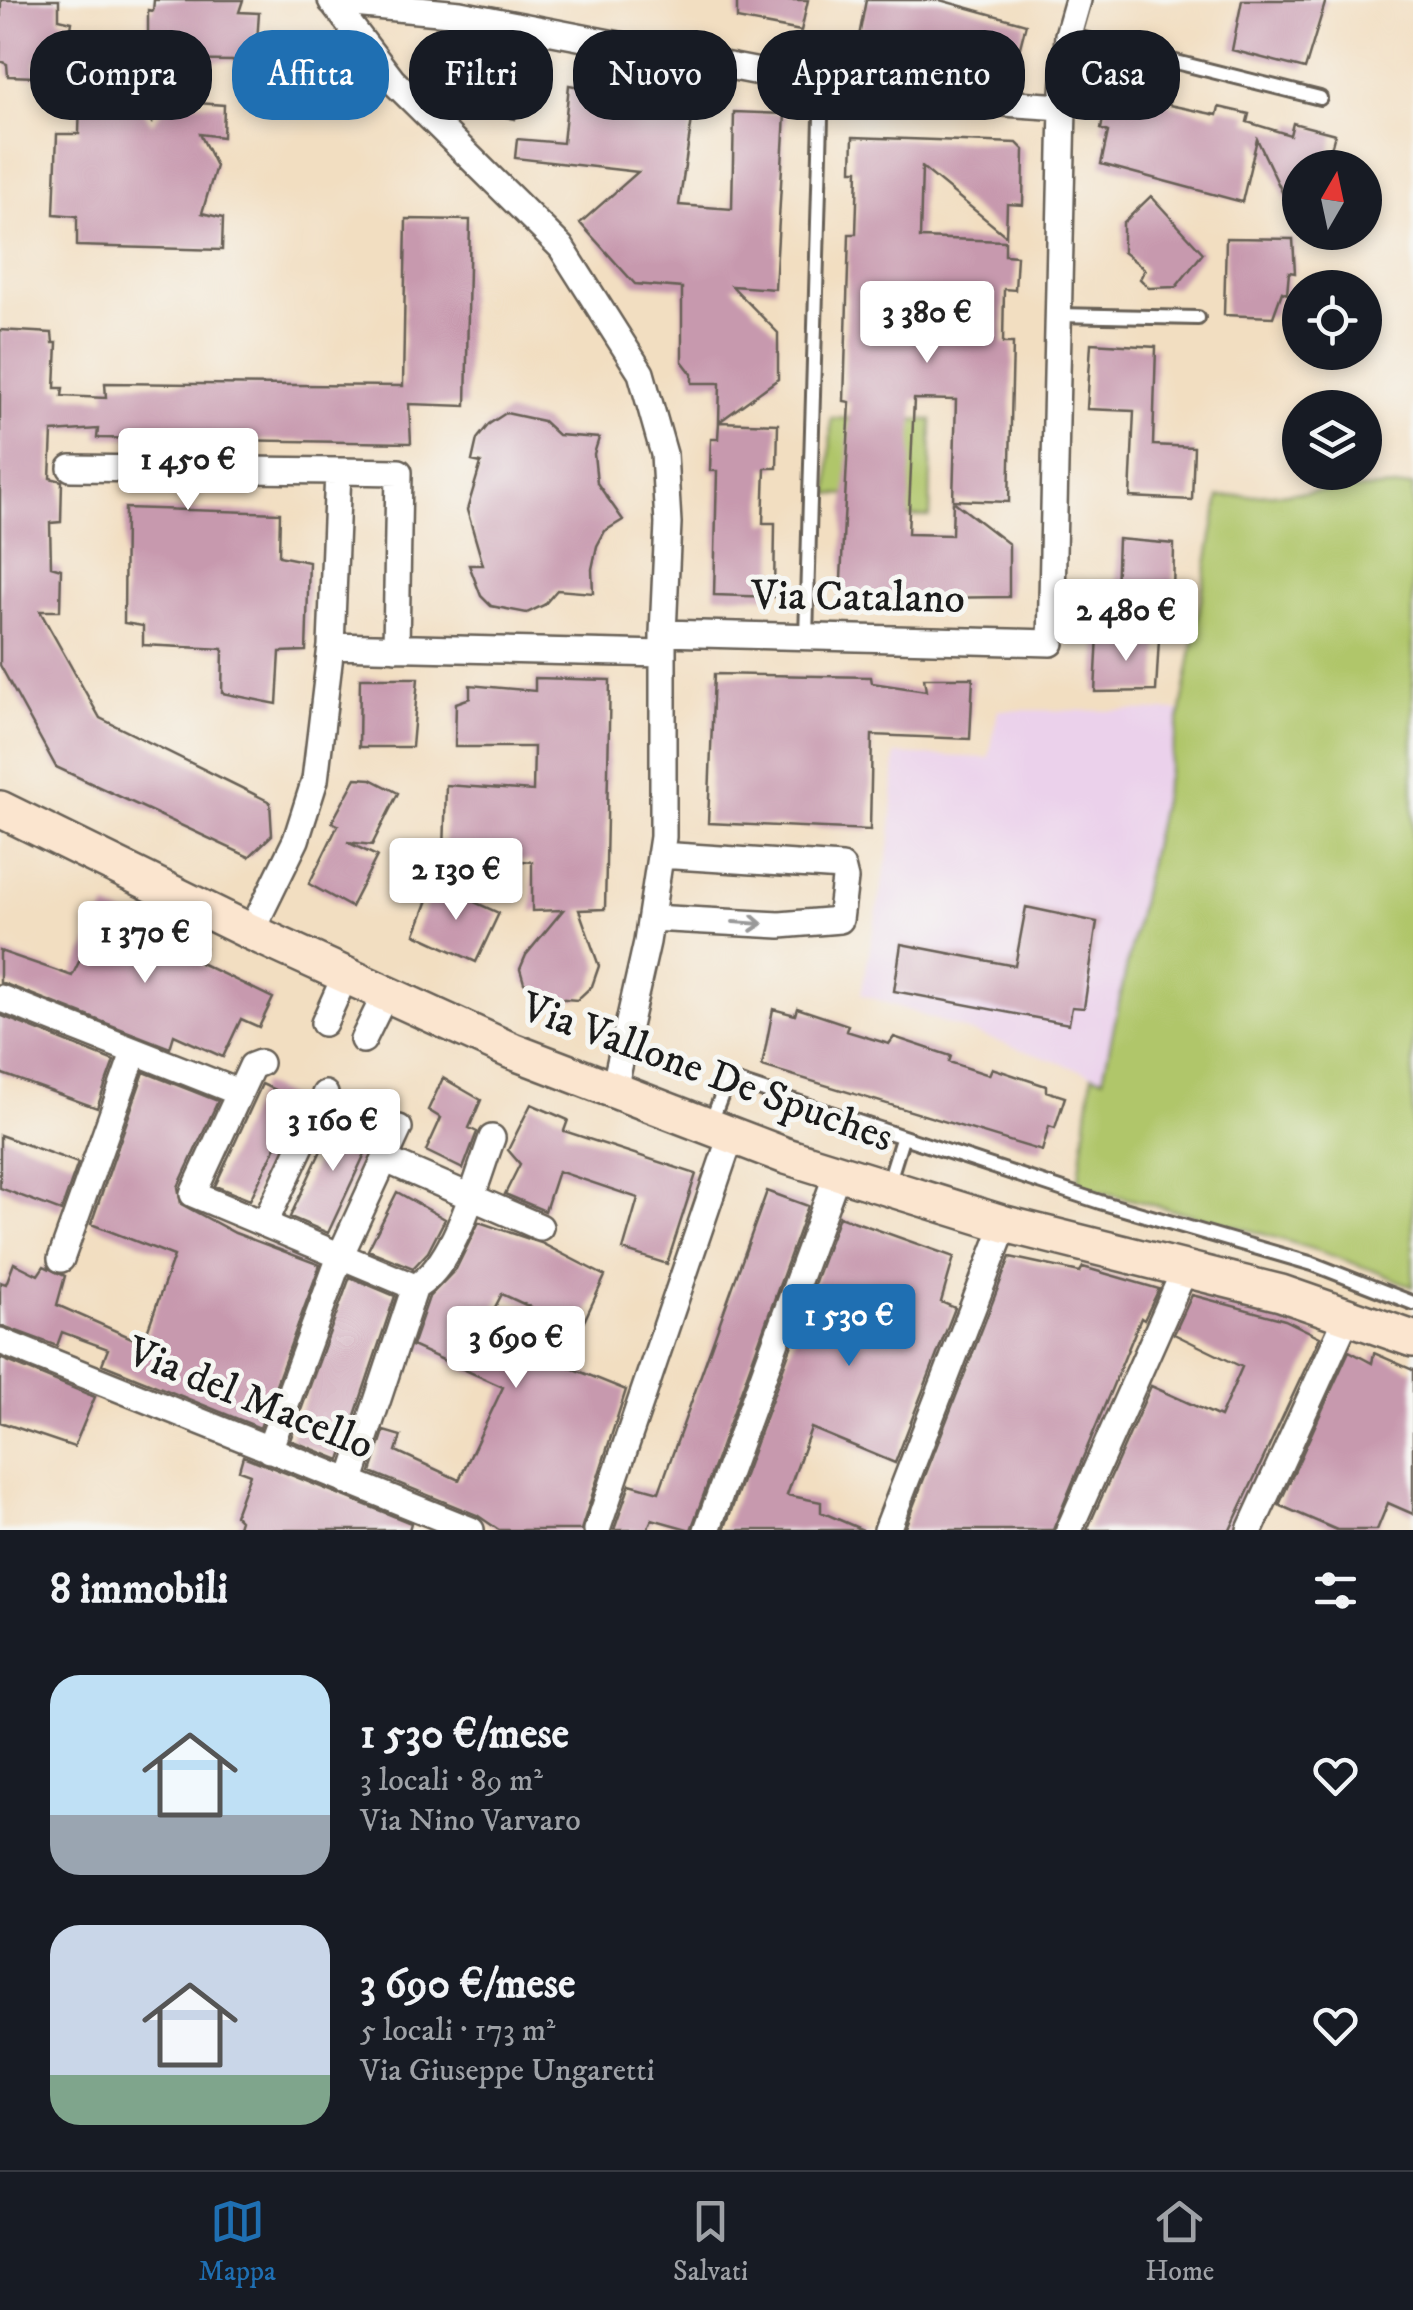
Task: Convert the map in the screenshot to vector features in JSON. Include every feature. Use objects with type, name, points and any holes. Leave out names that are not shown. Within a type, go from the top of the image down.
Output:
[{"type":"street","points":[[1069,30],[1078,0]]},
{"type":"street","points":[[332,1],[480,18],[757,71]]},
{"type":"street","points":[[332,1],[394,81],[561,247],[641,373],[664,454],[668,523],[660,855],[651,918],[614,1088]]},
{"type":"street","points":[[1058,315],[1062,120]]},
{"type":"street","name":"Via Catalano","points":[[332,646],[396,648],[806,638],[1051,643],[1058,315]]},
{"type":"street","points":[[71,468],[399,472],[396,648]]},
{"type":"street","points":[[250,932],[296,840],[315,780],[332,646],[338,470]]},
{"type":"street","name":"Via Vallone De Spuches","points":[[0,808],[250,932],[512,1051],[838,1174],[1005,1224],[1348,1314],[1413,1339]]},
{"type":"street","points":[[651,918],[780,925],[840,920],[846,879],[842,867],[660,855]]},
{"type":"street","points":[[324,1023],[345,976]]},
{"type":"street","points":[[363,1040],[385,995]]},
{"type":"street","points":[[0,998],[238,1092]]},
{"type":"street","points":[[61,1259],[134,1053]]},
{"type":"street","points":[[260,1063],[252,1066],[238,1092],[193,1194],[415,1287]]},
{"type":"street","points":[[265,1224],[325,1094]]},
{"type":"street","points":[[269,1450],[341,1254],[399,1128]]},
{"type":"street","points":[[596,1530],[721,1129]]},
{"type":"street","points":[[350,1483],[415,1287],[430,1279],[444,1259],[492,1138]]},
{"type":"street","points":[[386,1160],[540,1227]]},
{"type":"street","points":[[706,1530],[838,1174]]},
{"type":"street","points":[[887,1530],[1005,1224]]},
{"type":"street","points":[[1070,1530],[1185,1269]]},
{"type":"street","points":[[1250,1530],[1348,1314]]},
{"type":"street","name":"Via del Macello","points":[[0,1341],[472,1530]]},
{"type":"lane","points":[[1180,63],[1320,98]]},
{"type":"lane","points":[[806,638],[821,120]]},
{"type":"lane","points":[[1058,315],[1198,318]]},
{"type":"lane","points":[[721,1129],[728,1079],[902,1139],[1313,1264],[1413,1303]]},
{"type":"lane","points":[[886,1188],[902,1139]]},
{"type":"shaded area","points":[[998,710],[1181,711],[1103,1078],[861,994],[891,839],[895,754],[989,758]]},
{"type":"green space","points":[[831,418],[932,420],[930,517],[880,516],[880,496],[829,494]]},
{"type":"green space","points":[[1413,486],[1413,1287],[1290,1242],[1078,1186],[1092,1075],[1103,1078],[1181,711],[1219,497]]},
{"type":"building","points":[[1,0],[59,0],[59,19],[72,22],[71,30],[30,30],[30,77],[8,76],[7,64],[0,61]]},
{"type":"building","points":[[154,0],[243,0],[239,12],[259,13],[258,30],[232,30],[232,61],[212,61],[212,30],[148,30],[148,10],[153,11]]},
{"type":"building","points":[[737,0],[808,0],[801,30],[737,19]]},
{"type":"building","points":[[866,0],[940,0],[1026,24],[1024,30],[860,30]]},
{"type":"building","points":[[1242,0],[1326,0],[1305,69],[1232,50]]},
{"type":"building","points":[[569,85],[573,86],[573,120],[692,120],[679,205],[732,209],[737,112],[757,113],[757,120],[785,120],[775,289],[732,286],[778,333],[778,379],[719,422],[720,383],[692,383],[692,374],[682,361],[682,288],[635,284],[580,223],[638,172],[515,158],[517,139],[563,143]]},
{"type":"building","points":[[212,104],[224,105],[223,137],[200,134],[216,166],[202,213],[223,218],[222,250],[77,246],[77,216],[54,214],[57,134],[79,134],[79,120],[212,120]]},
{"type":"building","points":[[1180,107],[1217,115],[1219,107],[1249,114],[1247,122],[1290,135],[1293,123],[1335,134],[1331,150],[1282,150],[1282,192],[1257,139],[1242,202],[1101,164],[1108,132],[1101,129],[1103,120],[1180,120]]},
{"type":"building","points":[[853,137],[1017,143],[1024,150],[1023,205],[1007,204],[1006,236],[922,167],[920,238],[1005,241],[1005,255],[1017,256],[1015,290],[1004,289],[1003,343],[1013,343],[1009,502],[953,500],[956,400],[914,399],[908,534],[952,535],[953,501],[1009,544],[1009,597],[840,599],[850,402],[844,401],[849,234],[856,234],[858,170],[852,170]]},
{"type":"building","points":[[1151,196],[1203,253],[1176,287],[1149,288],[1140,279],[1145,269],[1123,252],[1123,223]]},
{"type":"building","points":[[406,219],[470,220],[466,406],[409,404],[411,443],[97,438],[98,429],[52,432],[50,478],[62,481],[61,522],[50,523],[51,566],[61,569],[60,611],[40,611],[100,718],[270,802],[272,835],[249,857],[56,767],[0,665],[0,330],[52,333],[53,343],[57,343],[55,388],[63,388],[62,396],[106,398],[105,383],[403,386]]},
{"type":"building","points":[[1226,238],[1282,239],[1282,250],[1294,250],[1295,270],[1282,270],[1282,292],[1273,317],[1224,315]]},
{"type":"building","points":[[1091,343],[1156,347],[1153,445],[1194,447],[1192,500],[1130,497],[1134,411],[1087,409]]},
{"type":"building","points":[[506,413],[543,421],[558,435],[599,438],[594,454],[597,483],[623,520],[605,531],[597,546],[592,569],[593,593],[557,590],[544,605],[527,613],[491,606],[481,596],[469,565],[483,565],[467,510],[481,463],[472,461],[477,439],[489,424]]},
{"type":"building","points":[[719,422],[778,424],[777,468],[765,468],[763,523],[775,523],[774,597],[714,595],[717,471],[710,471],[711,439],[718,439]]},
{"type":"building","points":[[125,508],[280,513],[279,556],[309,562],[306,651],[280,652],[277,704],[222,693],[223,649],[143,645],[143,626],[124,623]]},
{"type":"building","points":[[1118,539],[1174,544],[1173,599],[1116,593]]},
{"type":"building","points":[[1098,634],[1159,639],[1156,691],[1095,692]]},
{"type":"building","points":[[714,674],[871,677],[872,683],[926,691],[924,678],[973,678],[970,739],[872,735],[870,830],[708,823]]},
{"type":"building","points":[[360,678],[418,678],[412,747],[359,747]]},
{"type":"building","points":[[535,678],[610,680],[605,909],[579,910],[599,966],[592,986],[577,1000],[542,997],[524,983],[520,969],[526,955],[563,910],[532,911],[532,862],[444,853],[446,785],[533,791],[534,747],[455,747],[456,703],[470,698],[470,685],[535,691]]},
{"type":"building","points":[[356,778],[371,779],[398,793],[372,845],[347,842],[377,856],[351,907],[309,884],[338,825],[332,822]]},
{"type":"building","points":[[434,884],[499,913],[476,962],[415,934]]},
{"type":"building","points":[[106,907],[205,948],[200,963],[273,998],[259,1027],[241,1019],[223,1057],[174,1035],[170,1048],[0,982],[0,951],[72,976]]},
{"type":"building","points":[[1026,907],[1097,922],[1084,1008],[1072,1007],[1069,1024],[894,991],[901,944],[1015,966]]},
{"type":"building","points":[[797,1008],[848,1025],[846,1031],[889,1044],[894,1037],[951,1056],[949,1062],[989,1075],[992,1068],[1046,1086],[1046,1091],[1065,1097],[1055,1128],[1049,1126],[1042,1151],[762,1066],[773,1009],[795,1015]]},
{"type":"building","points":[[0,1015],[114,1061],[97,1108],[0,1073]]},
{"type":"building","points":[[144,1072],[218,1101],[178,1187],[181,1204],[235,1233],[320,1265],[260,1428],[102,1364],[108,1349],[62,1332],[57,1346],[0,1325],[0,1282],[6,1284],[14,1263],[38,1275],[44,1266],[65,1276],[57,1305],[143,1343],[174,1256],[91,1224]]},
{"type":"building","points":[[443,1078],[481,1100],[469,1128],[477,1132],[463,1169],[426,1151],[441,1118],[428,1110]]},
{"type":"building","points":[[262,1084],[298,1101],[250,1200],[215,1186]]},
{"type":"building","points":[[531,1104],[568,1120],[564,1131],[696,1174],[667,1264],[623,1250],[638,1198],[558,1171],[545,1211],[505,1194],[520,1164],[508,1150]]},
{"type":"building","points":[[338,1114],[375,1132],[328,1233],[290,1217]]},
{"type":"building","points":[[0,1135],[78,1163],[61,1211],[0,1188]]},
{"type":"building","points":[[767,1191],[808,1206],[691,1530],[652,1519],[647,1530],[614,1530],[630,1484],[659,1492]]},
{"type":"building","points":[[397,1192],[445,1219],[428,1252],[413,1268],[368,1250]]},
{"type":"building","points":[[839,1216],[954,1257],[941,1302],[955,1308],[895,1463],[811,1428],[787,1495],[821,1502],[821,1512],[863,1530],[724,1530]]},
{"type":"building","points":[[479,1222],[541,1243],[605,1276],[580,1330],[502,1294],[482,1332],[626,1390],[581,1530],[499,1530],[477,1515],[371,1472],[384,1431],[401,1436],[396,1451],[459,1480],[503,1387],[412,1346],[429,1297],[456,1269]]},
{"type":"building","points":[[1010,1257],[1080,1272],[1083,1267],[1159,1289],[1144,1320],[1141,1318],[1053,1530],[904,1530]]},
{"type":"building","points":[[350,1277],[395,1296],[340,1460],[290,1440]]},
{"type":"building","points":[[1192,1295],[1285,1320],[1320,1337],[1230,1530],[1087,1530],[1151,1386],[1220,1417],[1242,1367],[1174,1334]]},
{"type":"building","points":[[1349,1351],[1372,1363],[1374,1353],[1413,1370],[1413,1514],[1388,1503],[1377,1530],[1337,1530],[1279,1505]]},
{"type":"building","points":[[0,1358],[95,1397],[74,1447],[0,1422]]},
{"type":"building","points":[[243,1456],[411,1523],[409,1530],[237,1530],[240,1520],[235,1515],[250,1474],[239,1470]]}]
